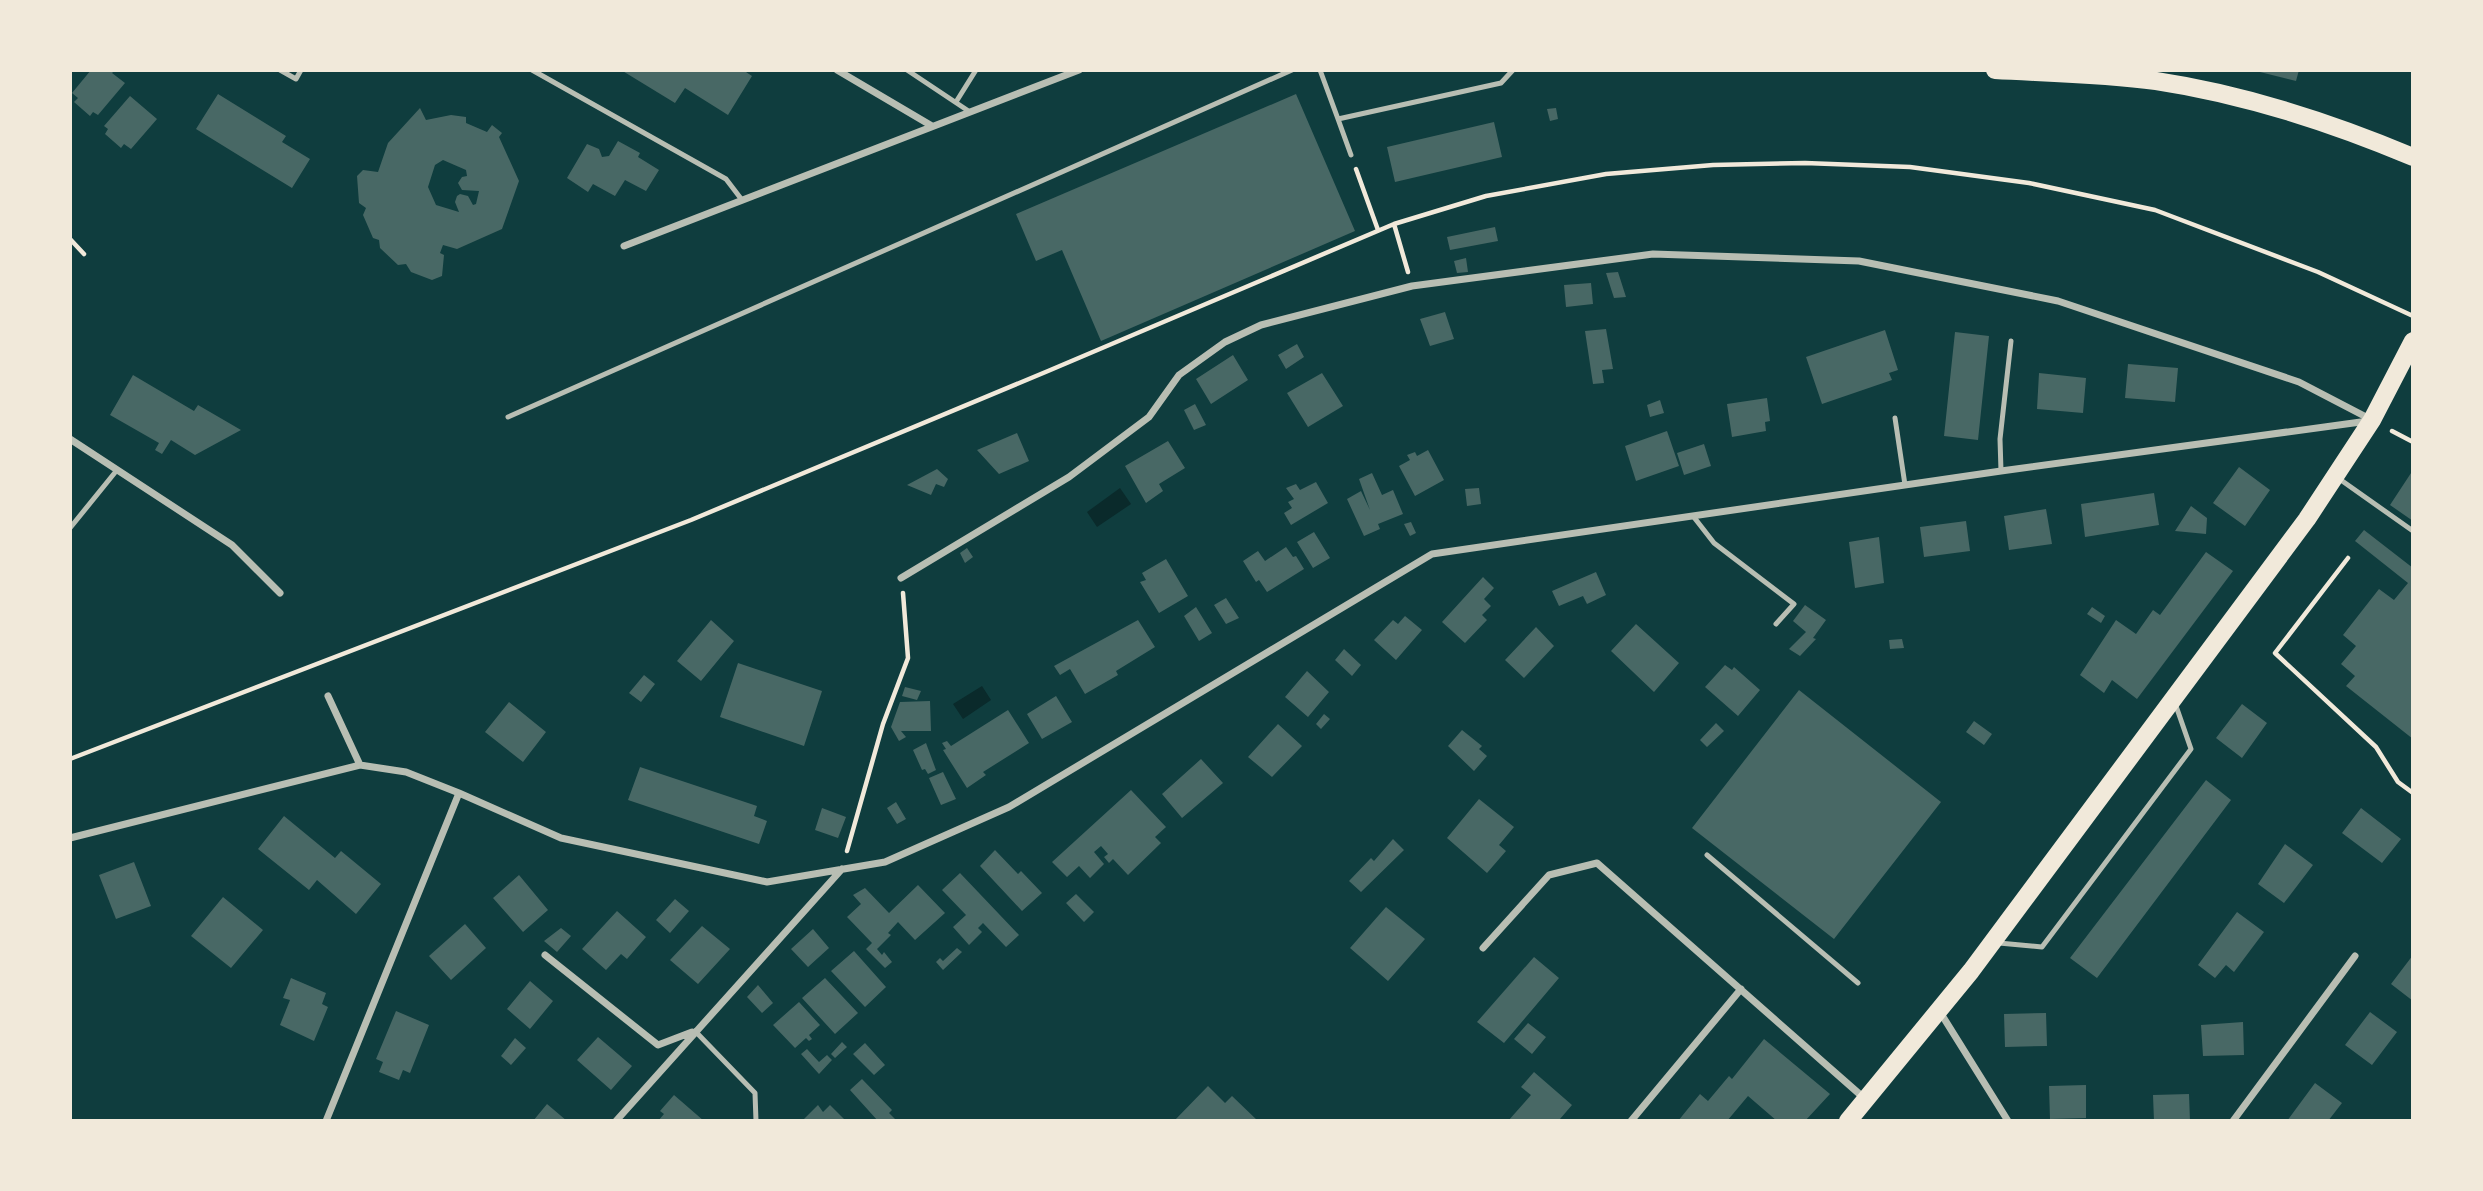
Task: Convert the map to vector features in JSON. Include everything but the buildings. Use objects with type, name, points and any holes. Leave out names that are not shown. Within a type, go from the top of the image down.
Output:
[{"type":"main road","points":[[1995,70],[2103,75],[2158,81],[2275,108],[2352,131],[2413,157]]},
{"type":"main road","points":[[1847,1121],[1940,1011],[2174,699],[2336,477],[2372,420],[2413,341]]},
{"type":"street","points":[[837,70],[932,126]]},
{"type":"street","points":[[624,246],[1079,70]]},
{"type":"street","points":[[901,578],[1069,477],[1149,416],[1179,375],[1225,342],[1261,325],[1412,286],[1653,254],[1859,261],[2058,301],[2299,382],[2372,420]]},
{"type":"street","points":[[70,838],[360,765],[406,772],[561,838],[767,882],[885,862],[1009,807],[1432,554],[2372,420]]},
{"type":"street","points":[[70,441],[232,545],[280,593]]},
{"type":"street","points":[[328,696],[360,765]]},
{"type":"street","points":[[326,1121],[459,793]]},
{"type":"street","points":[[1483,948],[1549,875],[1597,863],[1866,1100]]},
{"type":"street","points":[[616,1121],[842,869]]},
{"type":"street","points":[[545,955],[658,1045],[695,1031]]},
{"type":"street","points":[[2233,1121],[2355,956]]},
{"type":"street","points":[[1631,1121],[1741,989]]},
{"type":"street","points":[[1940,1011],[2008,1121]]},
{"type":"lane","points":[[280,70],[296,79],[301,70]]},
{"type":"lane","points":[[532,70],[726,179],[741,200]]},
{"type":"lane","points":[[907,70],[970,112]]},
{"type":"lane","points":[[956,102],[976,70]]},
{"type":"lane","points":[[508,417],[1292,70]]},
{"type":"lane","points":[[1320,70],[1351,155]]},
{"type":"lane","points":[[1338,120],[1500,83],[1513,70]]},
{"type":"lane","points":[[2001,471],[2000,439],[2011,341]]},
{"type":"lane","points":[[1895,418],[1905,485]]},
{"type":"lane","points":[[70,528],[117,470]]},
{"type":"lane","points":[[2336,477],[2413,531]]},
{"type":"lane","points":[[1693,516],[1714,542],[1794,604],[1776,624]]},
{"type":"lane","points":[[1992,942],[2042,947],[2191,749],[2174,699]]},
{"type":"lane","points":[[1707,855],[1858,983]]},
{"type":"lane","points":[[695,1031],[755,1093],[756,1121]]},
{"type":"path","points":[[1351,155],[1378,230]]},
{"type":"path","points":[[1394,223],[1412,286]]},
{"type":"path","points":[[70,239],[84,254]]},
{"type":"path","points":[[2318,272],[2413,316]]},
{"type":"path","points":[[2348,558],[2274,653],[2376,747],[2398,782],[2413,793]]},
{"type":"path","points":[[842,869],[883,724],[908,658],[901,578]]},
{"type":"path","points":[[70,759],[346,652]]},
{"type":"water","points":[[1120,488],[1131,504],[1097,527],[1087,512]]},
{"type":"water","points":[[982,686],[991,700],[963,719],[953,704]]}]
